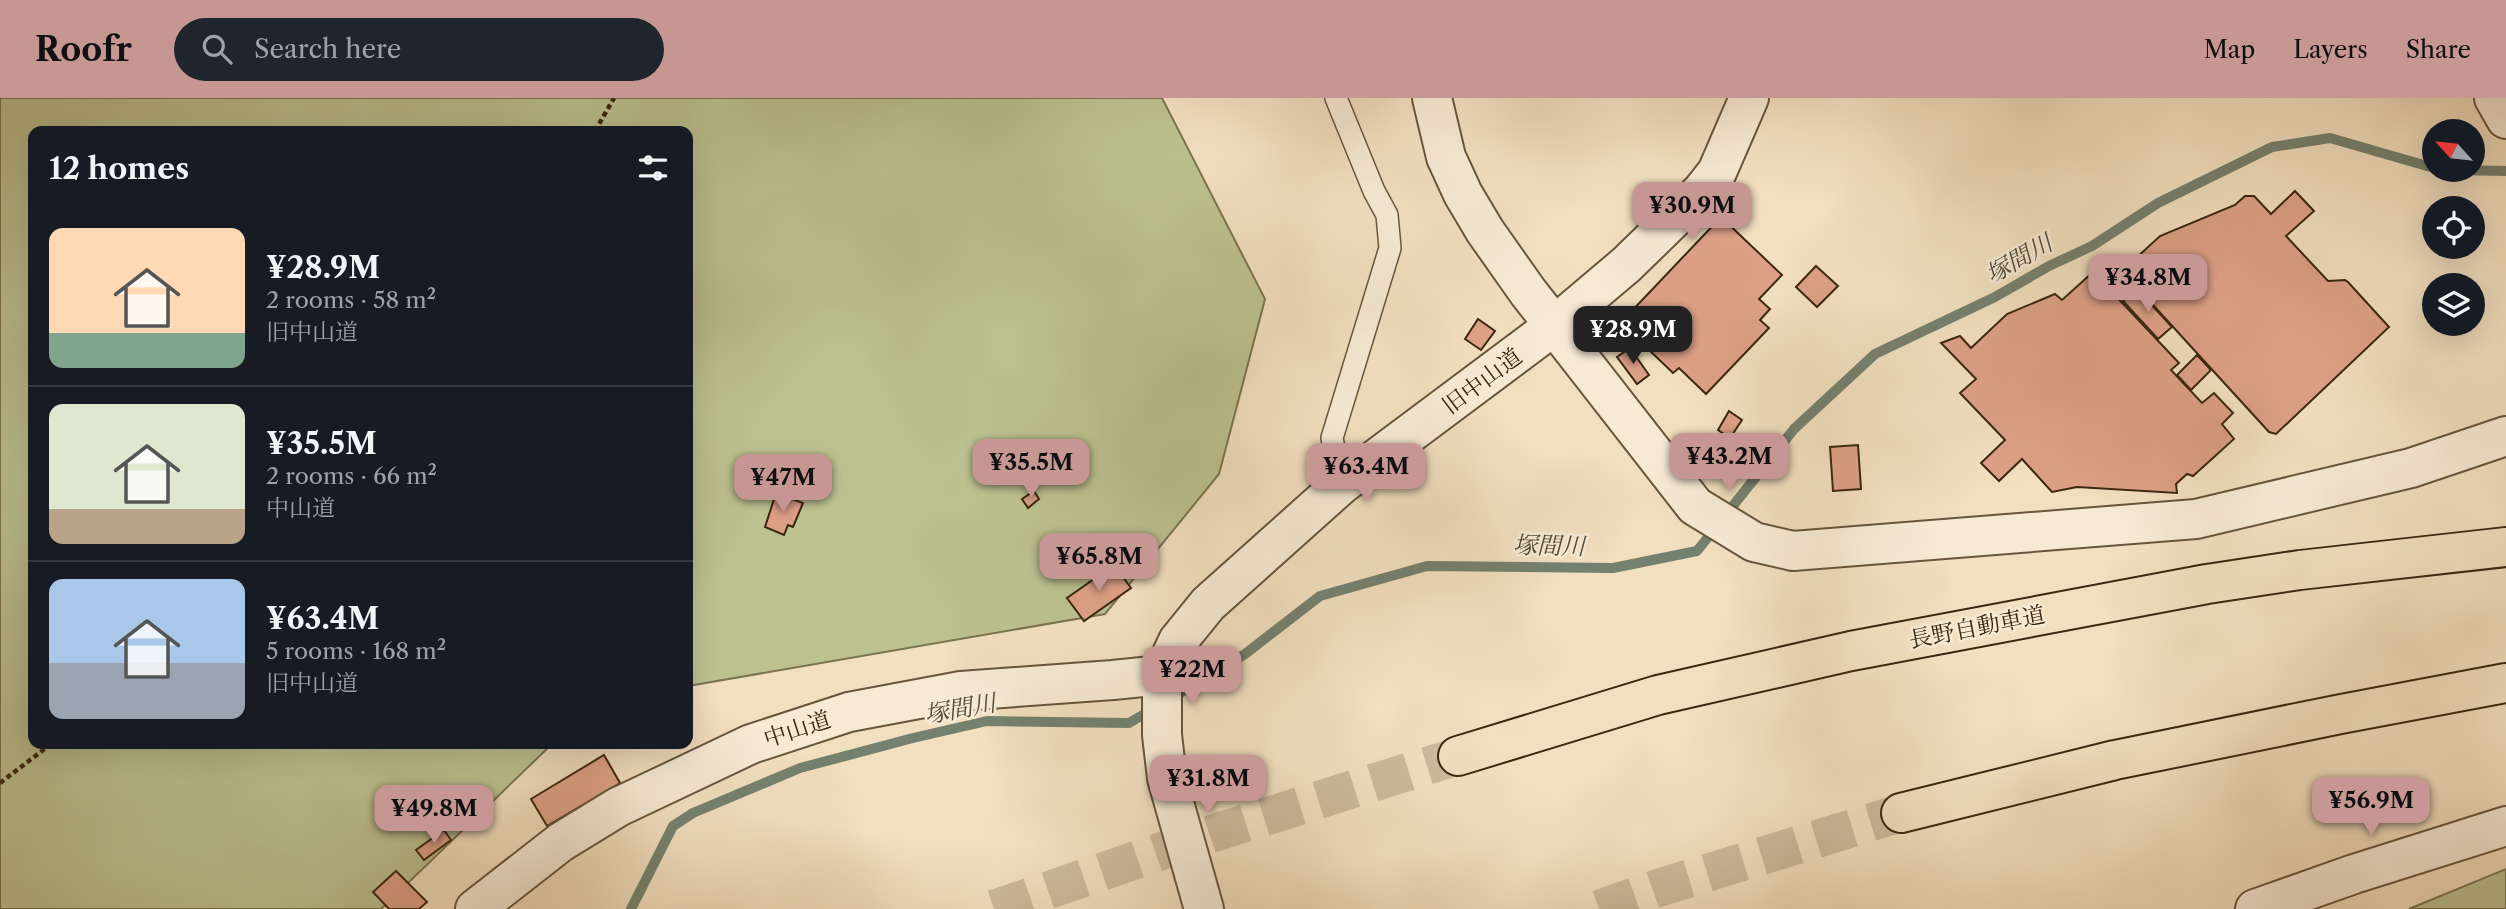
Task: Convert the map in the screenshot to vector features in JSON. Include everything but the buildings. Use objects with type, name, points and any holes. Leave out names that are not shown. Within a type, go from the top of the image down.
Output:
[{"type":"highway","points":[[2207,584],[2353,549],[2506,523]]},
{"type":"highway","name":"長野自動車道","points":[[1458,755],[1658,695],[1851,651],[2207,584],[2300,570],[2506,547]]},
{"type":"highway","points":[[1901,813],[2115,760],[2506,684]]},
{"type":"highway","points":[[2115,760],[2304,741],[2506,708]]},
{"type":"street","points":[[1432,98],[1446,157],[1463,194],[1485,231],[1695,506],[1754,542],[1793,551],[2196,519],[2412,468],[2506,436]]},
{"type":"street","name":"旧中山道","points":[[1162,676],[1178,641],[1208,604],[1341,485],[1555,325],[1626,265],[1702,191],[1717,172],[1749,98]]},
{"type":"street","points":[[2494,98],[2506,119]]},
{"type":"street","points":[[1162,676],[1162,735],[1167,778],[1203,909]]},
{"type":"street","name":"中山道","points":[[475,909],[561,842],[618,807],[751,744],[849,712],[961,691],[1162,676]]},
{"type":"street","points":[[2255,909],[2506,825]]},
{"type":"lane","points":[[1336,98],[1374,191],[1387,215],[1390,248],[1332,438],[1341,485]]},
{"type":"path","points":[[597,126],[614,98]]},
{"type":"path","points":[[0,783],[44,749]]},
{"type":"green space","points":[[0,98],[1162,98],[1265,299],[1219,474],[1105,614],[693,685],[693,126],[28,126],[28,749],[547,749],[381,909],[0,909]]},
{"type":"green space","points":[[2506,869],[2506,909],[2409,909]]},
{"type":"waterway","name":"塚間川","points":[[1170,699],[1245,654],[1320,596],[1427,566],[1613,568],[1697,551],[1794,429],[1875,354],[1995,297],[2049,266],[2092,246],[2158,203],[2272,147],[2330,138],[2422,165]]},
{"type":"waterway","name":"塚間川","points":[[2485,171],[2506,171]]},
{"type":"waterway","name":"塚間川","points":[[631,909],[673,826],[693,813],[800,768],[987,721],[1129,723],[1153,709]]},
{"type":"tunnel","points":[[994,909],[1214,833],[1458,756]]},
{"type":"tunnel","points":[[1599,909],[1901,813]]}]
